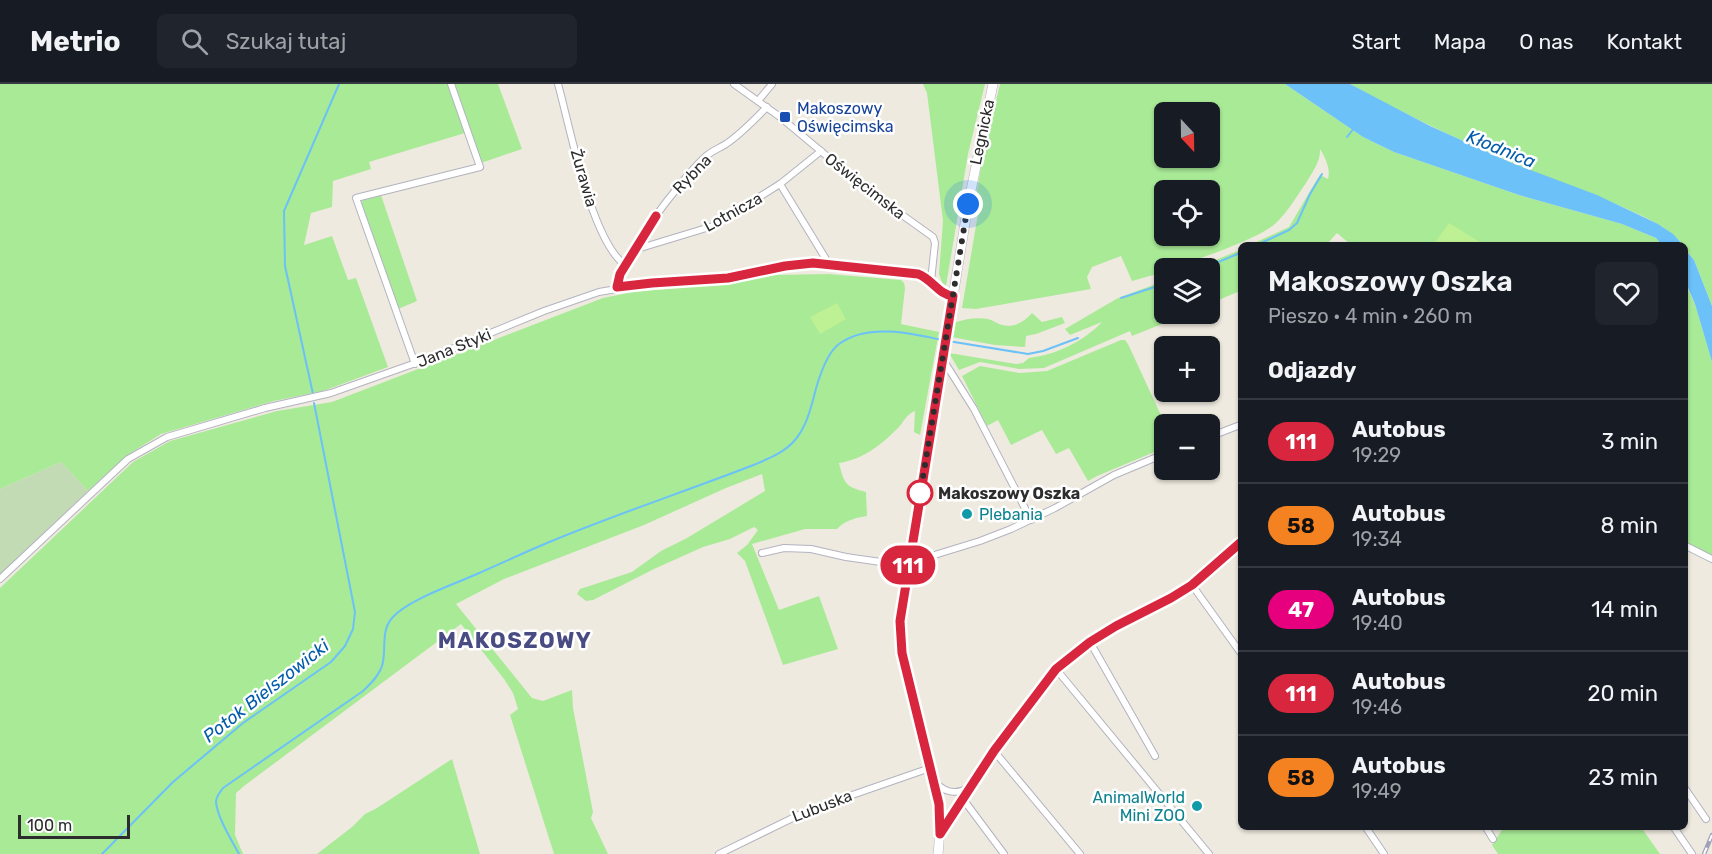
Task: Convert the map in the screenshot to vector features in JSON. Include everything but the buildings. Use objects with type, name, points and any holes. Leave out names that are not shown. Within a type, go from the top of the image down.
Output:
[{"type":"main road","name":"Legnicka","points":[[938,854],[939,804],[900,642],[900,621],[968,204],[993,84]]},
{"type":"street","points":[[415,364],[356,198],[480,167],[451,84]]},
{"type":"street","name":"Żurawia","points":[[558,84],[592,209],[604,237],[618,259],[625,265]]},
{"type":"street","name":"Oświęcimska","points":[[734,84],[767,107],[870,192],[933,237],[935,243],[931,281]]},
{"type":"street","points":[[758,101],[772,84]]},
{"type":"street","name":"Rybna","points":[[617,287],[625,265],[656,216],[702,159],[732,140],[767,107]]},
{"type":"street","name":"Lotnicza","points":[[634,250],[708,228],[780,184],[821,151]]},
{"type":"street","points":[[780,184],[829,264]]},
{"type":"street","name":"Jana Styki","points":[[0,579],[128,459],[166,437],[265,408],[331,393],[415,364],[544,311],[617,287],[728,278],[795,265],[829,264],[922,275],[943,294],[953,296]]},
{"type":"street","points":[[943,355],[1031,520]]},
{"type":"street","points":[[1220,433],[1238,426]]},
{"type":"street","points":[[762,553],[784,548],[811,549],[846,557],[902,565],[980,541],[1031,520],[1114,475],[1154,458]]},
{"type":"street","points":[[940,834],[994,751],[1056,669],[1090,642],[1192,585],[1238,545]]},
{"type":"street","points":[[1688,547],[1712,560]]},
{"type":"street","points":[[1192,585],[1238,649]]},
{"type":"street","points":[[1090,642],[1155,756]]},
{"type":"street","points":[[1056,669],[1209,854]]},
{"type":"street","points":[[994,751],[1080,854]]},
{"type":"street","name":"Lubuska","points":[[719,854],[809,810],[930,768]]},
{"type":"street","points":[[933,779],[937,785],[948,791],[959,792],[971,786]]},
{"type":"street","points":[[1688,793],[1706,819]]},
{"type":"street","points":[[963,799],[1004,854]]},
{"type":"street","points":[[1368,830],[1384,854]]},
{"type":"street","points":[[1487,830],[1493,839]]},
{"type":"street","points":[[1676,830],[1692,854]]},
{"type":"green space","points":[[0,84],[449,84],[465,133],[369,162],[371,169],[333,181],[332,207],[311,213],[304,245],[332,236],[348,280],[356,278],[388,367],[323,391],[274,401],[161,434],[126,456],[88,491],[61,462],[0,489]]},
{"type":"green space","points":[[455,84],[498,84],[522,149],[481,163]]},
{"type":"green space","points":[[923,84],[985,84],[968,154],[946,286],[943,285],[939,274],[943,221],[927,93]]},
{"type":"green space","points":[[1000,84],[1285,84],[1363,137],[1394,152],[1519,195],[1622,224],[1656,238],[1659,242],[1348,242],[1337,233],[1329,242],[1256,242],[1289,227],[1320,175],[1328,179],[1326,159],[1320,149],[1313,171],[1284,214],[1275,224],[1243,242],[1200,258],[1154,258],[1154,275],[1132,281],[1121,256],[1092,267],[1087,277],[1091,289],[976,309],[962,308],[980,202],[975,201]]},
{"type":"green space","points":[[1350,84],[1712,84],[1712,306],[1694,260],[1688,252],[1688,242],[1680,242],[1663,227],[1611,202],[1524,168],[1409,115]]},
{"type":"green space","points":[[381,195],[417,301],[398,309],[361,204],[363,199]]},
{"type":"green space","points":[[1449,223],[1480,242],[1435,242]]},
{"type":"green space","points":[[1238,251],[1238,292],[1220,299],[1220,258]]},
{"type":"green space","points":[[828,274],[901,280],[905,288],[901,324],[939,332],[920,435],[914,432],[915,411],[886,440],[872,450],[839,463],[847,484],[866,492],[867,516],[847,521],[837,529],[805,529],[752,544],[779,610],[819,596],[838,649],[783,665],[745,561],[737,553],[747,545],[758,530],[754,527],[654,569],[593,600],[586,601],[577,594],[580,589],[632,572],[661,551],[765,491],[762,474],[644,525],[504,579],[456,604],[532,698],[543,701],[572,690],[573,708],[593,812],[591,818],[608,854],[554,854],[510,715],[518,709],[513,693],[461,624],[236,793],[235,835],[243,854],[0,854],[0,588],[133,462],[170,441],[277,411],[332,402],[603,298],[633,292],[711,285],[775,275]]},
{"type":"green space","points":[[1154,285],[1154,324],[1162,324],[1132,336],[1130,331],[1044,368],[1019,369],[980,362],[959,370],[949,353],[1016,364],[1023,363],[1029,358],[1049,354],[1078,341],[1102,322],[1070,335],[1065,329],[1118,298]]},
{"type":"green space","points":[[1688,289],[1695,304],[1712,362],[1712,556],[1688,544]]},
{"type":"green space","points":[[837,303],[846,319],[820,334],[810,317]]},
{"type":"green space","points":[[1032,313],[1042,322],[1062,317],[1065,323],[1026,336],[1025,347],[995,345],[951,337],[954,323],[984,318],[1011,326],[1022,322]]},
{"type":"green space","points":[[1125,340],[1160,414],[1154,414],[1154,452],[1088,481],[1069,448],[1056,454],[1042,430],[1011,445],[998,420],[987,426],[962,376],[980,366],[1019,373],[1047,371]]},
{"type":"green space","points":[[61,462],[88,491],[0,575],[0,489]]},
{"type":"green space","points":[[452,759],[480,854],[317,854],[365,814]]},
{"type":"green space","points":[[1502,830],[1643,830],[1660,854],[1498,854],[1492,845]]},
{"type":"water","points":[[1285,84],[1350,84],[1430,126],[1512,163],[1597,195],[1658,224],[1680,242],[1659,242],[1656,238],[1622,224],[1519,195],[1394,152],[1363,137]]},
{"type":"water","points":[[1688,253],[1694,260],[1712,306],[1712,362],[1688,288]]},
{"type":"waterway","name":"Potok Bielszowicki","points":[[313,394],[285,266],[284,211],[339,84]]},
{"type":"waterway","points":[[1347,137],[1354,128]]},
{"type":"waterway","points":[[1263,242],[1289,230],[1297,223],[1322,174]]},
{"type":"waterway","points":[[1220,261],[1238,254]]},
{"type":"waterway","points":[[1121,298],[1154,287]]},
{"type":"waterway","points":[[239,854],[219,813],[216,801],[219,794],[223,788],[368,686],[381,670],[386,629],[388,623],[399,611],[432,593],[547,543],[756,464],[782,451],[795,440],[803,428],[828,357],[839,344],[850,338],[863,334],[889,332],[942,340]]},
{"type":"waterway","points":[[948,341],[1028,354],[1078,338]]},
{"type":"waterway","name":"Potok Bielszowicki","points":[[102,854],[173,782],[243,723],[331,662],[345,646],[353,629],[355,612],[314,403]]},
{"type":"railway","points":[[1704,854],[1712,835]]},
{"type":"bus line","name":"111","points":[[656,216],[620,274],[617,287],[738,277],[785,266],[820,263],[918,274],[926,277],[945,295],[953,296],[908,563],[899,633],[939,804],[940,834],[994,751],[1056,669],[1090,642],[1136,614],[1171,598],[1192,585],[1238,545]]},
{"type":"place","name":"Makoszowy Oświęcimska","points":[[785,117]]},
{"type":"place","name":"Makoszowy Oszka","points":[[920,493]]},
{"type":"place","name":"Plebania","points":[[967,514]]},
{"type":"place","name":"AnimalWorld Mini ZOO","points":[[1197,806]]},
{"type":"district","name":"MAKOSZOWY","points":[[515,640]]},
{"type":"route","points":[[920,493],[920,495],[968,204]]},
{"type":"water label","name":"Kłodnica","points":[[1501,149]]}]
